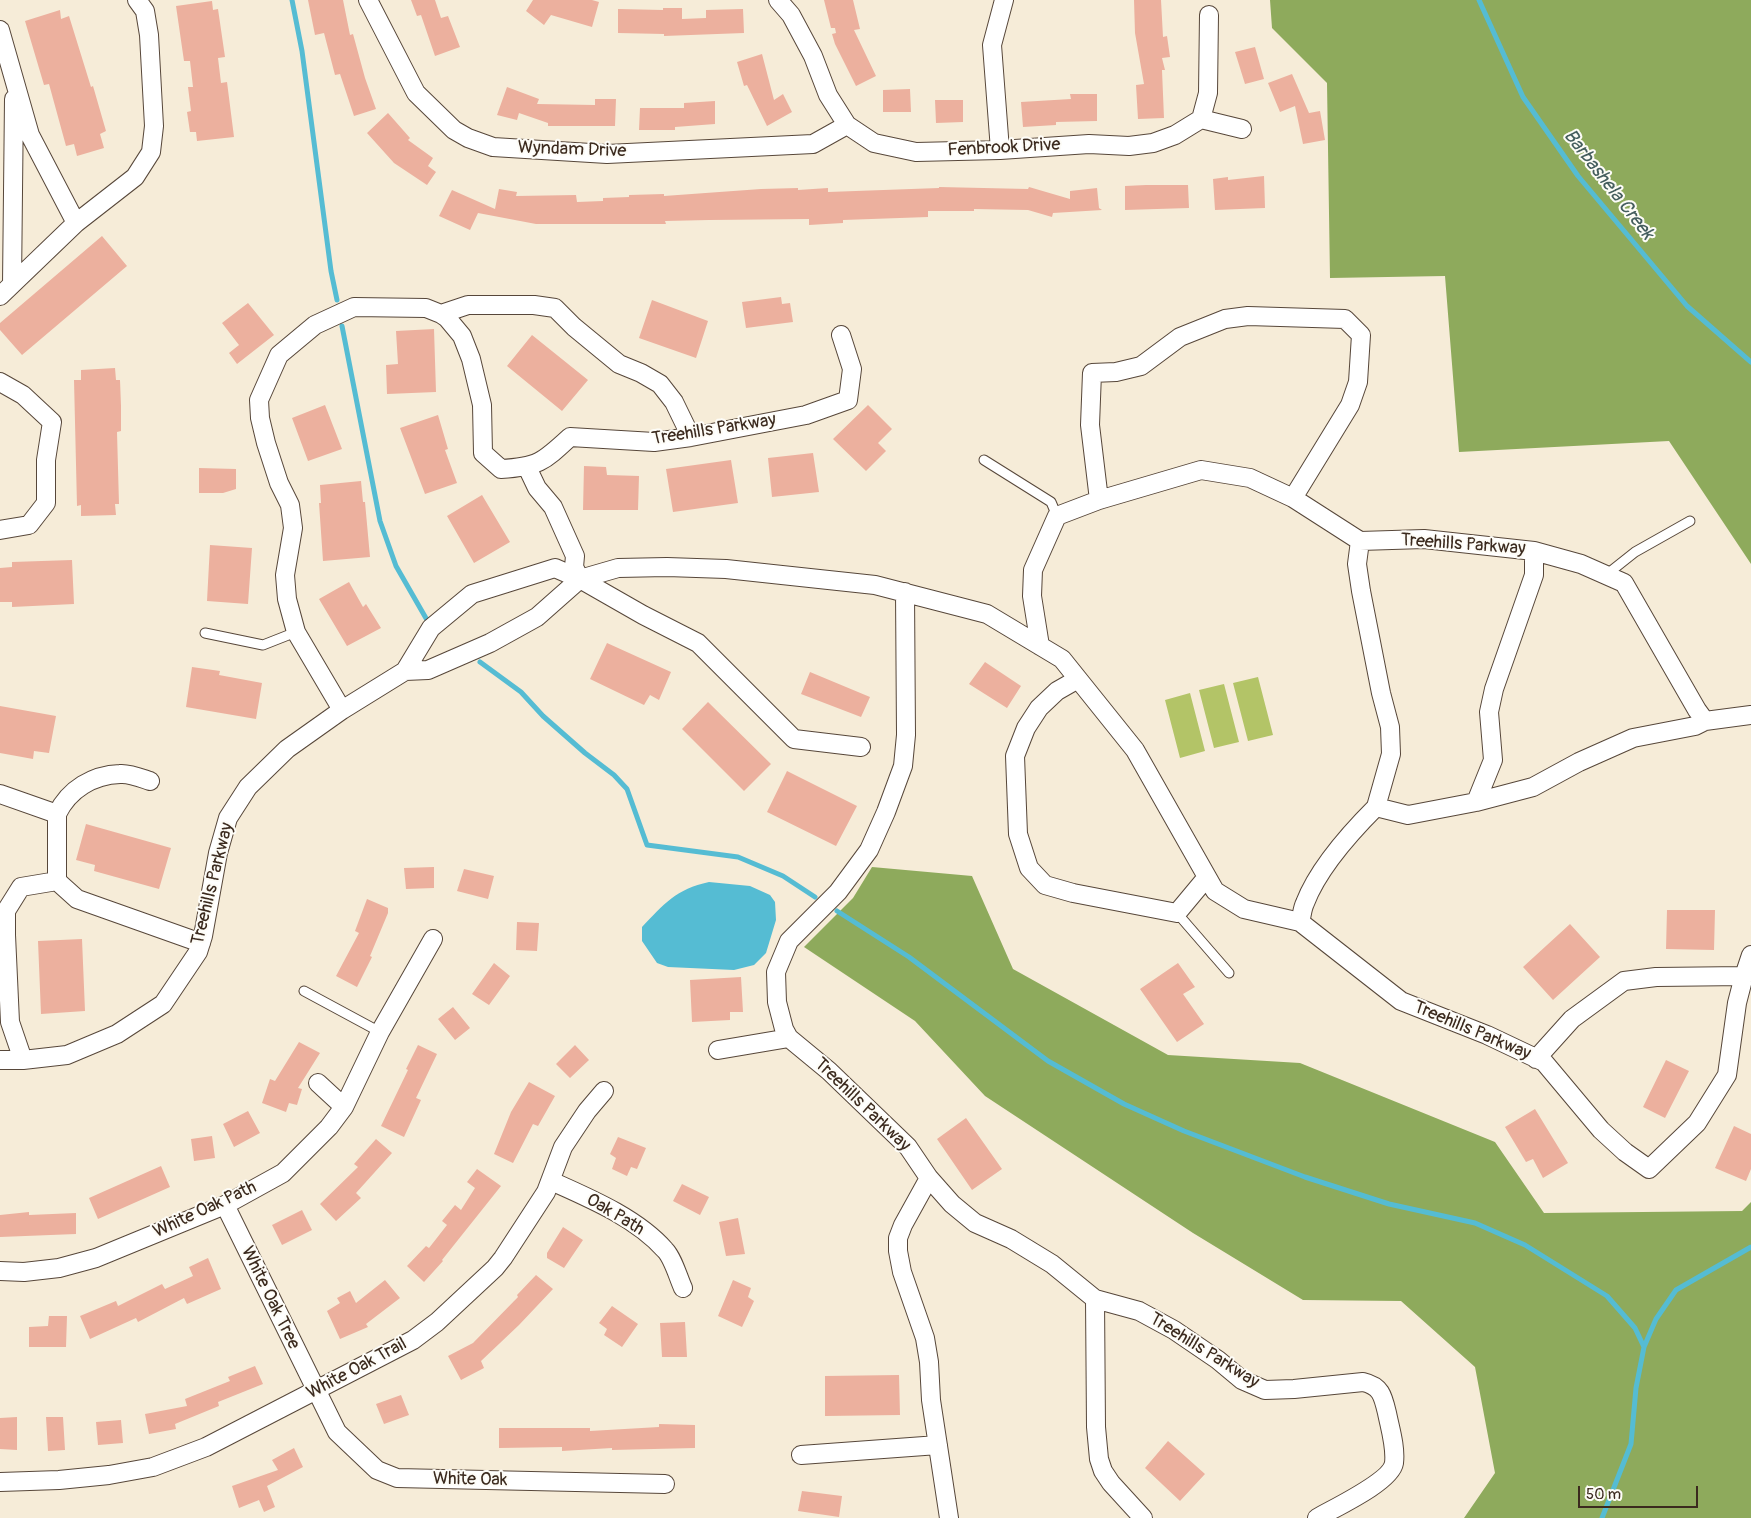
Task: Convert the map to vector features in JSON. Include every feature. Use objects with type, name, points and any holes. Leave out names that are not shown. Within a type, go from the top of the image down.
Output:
[{"type":"street","points":[[6,290],[76,223],[134,177],[151,152],[154,126],[149,35],[144,11],[137,0]]},
{"type":"street","name":"Wyndam Drive","points":[[368,0],[416,93],[454,130],[468,138],[493,147],[607,154],[813,144],[847,125]]},
{"type":"street","name":"Fenbrook Drive","points":[[778,0],[791,15],[813,56],[828,95],[847,125],[874,143],[916,152],[1000,150],[1089,144],[1129,146],[1153,143],[1175,135],[1201,118]]},
{"type":"street","points":[[1000,150],[992,45],[1004,0]]},
{"type":"street","points":[[1209,15],[1208,93],[1201,118],[1242,129]]},
{"type":"street","points":[[0,30],[30,135],[76,223]]},
{"type":"street","points":[[6,290],[14,79]]},
{"type":"street","points":[[342,710],[296,632],[287,599],[284,575],[293,528],[290,504],[279,483],[260,418],[259,400],[279,355],[315,325],[354,307],[426,308],[441,314],[468,305],[534,305],[555,308],[574,327],[619,364],[641,373],[660,384],[674,402],[691,437]]},
{"type":"street","name":"Treehills Parkway","points":[[441,314],[462,336],[471,359],[482,405],[483,453],[501,469],[527,467],[549,457],[570,437],[654,442],[691,437],[806,415],[848,400],[852,369],[841,335]]},
{"type":"street","points":[[1099,500],[1090,424],[1092,374],[1116,372],[1141,366],[1180,337],[1225,319],[1248,316],[1345,319],[1362,335],[1358,382],[1350,405],[1293,498]]},
{"type":"street","points":[[0,382],[23,395],[52,422],[46,460],[46,503],[29,525],[0,530]]},
{"type":"street","points":[[527,467],[536,488],[553,507],[575,556],[574,567],[580,578]]},
{"type":"street","points":[[1040,646],[1032,596],[1032,570],[1057,516],[1099,500],[1201,470],[1250,478],[1293,498],[1360,541],[1356,564],[1381,692],[1390,727],[1391,754],[1376,807],[1352,831],[1320,875],[1304,903],[1300,922]]},
{"type":"street","name":"Treehills Parkway","points":[[1360,541],[1424,539],[1534,551],[1581,564],[1624,583],[1704,721]]},
{"type":"street","points":[[1476,802],[1493,760],[1490,712],[1494,689],[1534,575],[1534,551]]},
{"type":"street","name":"Treehills Parkway","points":[[1,1062],[68,1055],[117,1034],[163,1004],[198,952],[218,853],[228,818],[248,787],[287,749],[342,710],[405,671],[431,628],[472,594],[555,568],[580,578],[643,615],[698,643],[794,739],[861,747]]},
{"type":"street","name":"Treehills Parkway","points":[[405,671],[428,670],[490,643],[536,617],[580,578],[618,568],[726,569],[875,585],[987,614],[1062,659],[1135,750],[1215,891],[1244,909],[1300,922],[1401,1001],[1487,1035],[1544,1062],[1600,1130],[1625,1152],[1649,1169],[1697,1123],[1727,1075],[1737,1003],[1751,955]]},
{"type":"street","points":[[718,1050],[789,1038],[784,1029],[777,1002],[776,972],[789,941],[838,892],[869,850],[886,812],[903,766],[906,734],[906,592]]},
{"type":"street","points":[[1078,679],[1056,691],[1039,708],[1026,728],[1016,756],[1018,834],[1029,868],[1045,885],[1073,893],[1177,913],[1207,877]]},
{"type":"street","points":[[1376,807],[1408,815],[1476,802],[1533,787],[1579,762],[1633,738],[1695,726],[1704,721],[1751,715]]},
{"type":"street","points":[[150,781],[122,773],[98,777],[77,788],[61,806],[58,814],[57,881],[77,899],[201,943]]},
{"type":"street","points":[[0,794],[58,814]]},
{"type":"street","points":[[23,1060],[10,1022],[6,911],[21,887],[57,881]]},
{"type":"street","name":"White Oak Path","points":[[0,1271],[24,1272],[59,1268],[96,1258],[224,1205],[283,1173],[329,1127],[344,1107],[380,1032],[433,939]]},
{"type":"street","points":[[1536,1059],[1572,1019],[1624,981],[1656,977],[1744,976]]},
{"type":"street","name":"Treehills Parkway","points":[[789,1038],[830,1071],[908,1147],[929,1178],[952,1204],[975,1223],[1011,1239],[1052,1264],[1095,1299],[1140,1310],[1174,1330],[1218,1360],[1242,1380],[1265,1390],[1362,1382],[1371,1384],[1378,1389],[1383,1397],[1392,1435],[1394,1462],[1391,1472],[1378,1484],[1317,1518]]},
{"type":"street","points":[[318,1083],[344,1107]]},
{"type":"street","name":"White Oak Trail","points":[[0,1482],[60,1480],[108,1475],[153,1467],[206,1447],[406,1344],[437,1322],[495,1268],[503,1258],[546,1192],[564,1147],[587,1111],[604,1091]]},
{"type":"street","points":[[929,1178],[903,1225],[898,1238],[898,1251],[902,1272],[924,1338],[929,1362],[931,1400],[949,1518]]},
{"type":"street","name":"Oak Path","points":[[551,1181],[577,1192],[639,1226],[667,1251],[683,1288]]},
{"type":"street","name":"White Oak Tree","points":[[224,1205],[316,1391]]},
{"type":"street","points":[[1095,1299],[1096,1428],[1099,1459],[1103,1471],[1111,1483],[1143,1518]]},
{"type":"street","name":"White Oak","points":[[316,1391],[336,1432],[377,1470],[397,1478],[665,1484]]},
{"type":"street","points":[[801,1455],[938,1445]]},
{"type":"lane","points":[[984,460],[1051,502],[1057,516]]},
{"type":"lane","points":[[1606,575],[1635,552],[1690,521]]},
{"type":"lane","points":[[205,633],[263,645],[296,632]]},
{"type":"lane","points":[[1177,913],[1229,973]]},
{"type":"lane","points":[[304,991],[380,1032]]},
{"type":"green space","points":[[1270,0],[1751,0],[1751,564],[1669,441],[1459,452],[1445,276],[1330,278],[1327,83],[1272,28]]},
{"type":"green space","points":[[1258,677],[1273,735],[1248,741],[1233,683]]},
{"type":"green space","points":[[1224,684],[1239,742],[1214,748],[1199,690]]},
{"type":"green space","points":[[1190,693],[1205,751],[1180,758],[1165,700]]},
{"type":"green space","points":[[872,867],[972,876],[1013,969],[1168,1055],[1300,1063],[1495,1142],[1544,1213],[1742,1211],[1751,1202],[1751,1518],[1464,1518],[1495,1473],[1475,1367],[1401,1301],[1303,1300],[1193,1233],[985,1096],[915,1021],[804,947],[853,898]]},
{"type":"water","points":[[709,882],[750,886],[770,895],[775,902],[776,920],[766,953],[754,965],[734,970],[668,967],[657,963],[642,941],[642,927],[664,904],[679,893]]},
{"type":"building","points":[[308,0],[343,0],[350,35],[353,34],[376,109],[354,116],[340,74],[335,75],[324,33],[315,35]]},
{"type":"building","points":[[411,0],[435,0],[441,18],[448,16],[460,47],[435,56],[421,15],[417,16]]},
{"type":"building","points":[[533,0],[592,0],[599,2],[592,27],[551,15],[544,25],[526,11]]},
{"type":"building","points":[[824,0],[853,0],[860,29],[854,30],[876,76],[856,86],[835,44],[832,34],[836,33],[835,28],[831,28]]},
{"type":"building","points":[[1134,0],[1161,0],[1163,37],[1167,36],[1170,57],[1162,58],[1165,70],[1162,70],[1164,118],[1138,119],[1136,85],[1144,84],[1135,33]]},
{"type":"building","points":[[212,1],[213,10],[218,9],[225,57],[218,58],[221,83],[227,82],[234,137],[197,141],[196,132],[190,132],[187,112],[191,111],[188,87],[193,87],[190,61],[184,61],[176,6]]},
{"type":"building","points":[[663,8],[682,8],[682,19],[706,18],[706,10],[743,9],[744,33],[664,36],[664,34],[618,33],[618,9],[663,10]]},
{"type":"building","points":[[60,10],[61,19],[69,16],[106,131],[100,134],[104,148],[77,156],[74,144],[66,146],[49,84],[44,85],[25,21]]},
{"type":"building","points":[[1255,47],[1264,79],[1245,84],[1235,52]]},
{"type":"building","points":[[762,54],[774,100],[783,94],[792,112],[767,126],[747,85],[744,86],[737,62]]},
{"type":"building","points":[[1292,74],[1309,113],[1320,111],[1325,140],[1303,144],[1295,106],[1280,112],[1268,83]]},
{"type":"building","points":[[507,87],[539,99],[537,104],[595,105],[595,99],[616,99],[615,126],[548,126],[548,123],[519,113],[517,120],[497,115]]},
{"type":"building","points":[[910,89],[911,112],[883,112],[883,90]]},
{"type":"building","points":[[1070,94],[1097,94],[1097,121],[1056,122],[1056,125],[1023,127],[1021,102],[1071,99]]},
{"type":"building","points":[[935,100],[963,100],[963,122],[936,123]]},
{"type":"building","points":[[715,101],[715,124],[675,127],[675,130],[639,130],[640,108],[684,108],[684,103]]},
{"type":"building","points":[[388,113],[410,138],[408,140],[433,158],[428,166],[436,172],[427,185],[394,163],[367,133]]},
{"type":"building","points":[[1264,176],[1265,208],[1215,210],[1213,179],[1228,177],[1228,180]]},
{"type":"building","points":[[1188,185],[1189,208],[1125,210],[1125,186]]},
{"type":"building","points":[[939,187],[1028,189],[1029,187],[1070,199],[1070,191],[1097,188],[1099,208],[1102,210],[1053,213],[1052,217],[1028,210],[974,209],[974,211],[928,211],[928,217],[843,220],[843,223],[809,225],[809,219],[665,221],[666,224],[536,224],[478,213],[470,230],[439,216],[452,190],[495,209],[499,189],[517,192],[516,196],[576,195],[577,202],[603,201],[603,198],[629,197],[629,195],[664,194],[664,196],[761,189],[798,188],[798,190],[828,188],[828,192]]},
{"type":"building","points":[[102,236],[127,266],[22,355],[0,330],[0,323]]},
{"type":"building","points":[[781,297],[782,304],[790,303],[793,322],[746,328],[742,302]]},
{"type":"building","points":[[652,300],[708,321],[696,358],[639,338]]},
{"type":"building","points":[[248,303],[274,335],[237,364],[229,353],[239,345],[222,323]]},
{"type":"building","points":[[434,329],[436,392],[387,394],[386,365],[398,364],[396,331]]},
{"type":"building","points":[[532,335],[588,380],[562,411],[507,366]]},
{"type":"building","points":[[115,368],[116,380],[120,380],[121,406],[121,431],[117,432],[119,504],[115,504],[116,515],[81,516],[81,505],[77,506],[74,380],[81,380],[81,370]]},
{"type":"building","points":[[325,405],[342,449],[308,461],[292,418]]},
{"type":"building","points":[[868,405],[892,429],[878,443],[886,451],[866,471],[833,439]]},
{"type":"building","points":[[438,415],[448,449],[445,450],[457,483],[425,494],[400,428]]},
{"type":"building","points":[[813,453],[819,492],[772,497],[768,458]]},
{"type":"building","points":[[731,460],[738,503],[673,512],[666,469]]},
{"type":"building","points":[[584,466],[606,467],[607,475],[639,476],[638,510],[583,510]]},
{"type":"building","points":[[199,468],[236,469],[236,489],[223,493],[199,493]]},
{"type":"building","points":[[361,481],[363,502],[365,502],[370,557],[323,561],[319,503],[321,503],[320,485]]},
{"type":"building","points":[[482,495],[510,542],[474,563],[447,516]]},
{"type":"building","points":[[210,545],[252,548],[248,604],[207,601]]},
{"type":"building","points":[[72,560],[74,604],[12,607],[12,602],[0,602],[0,568],[12,567],[12,562]]},
{"type":"building","points":[[349,582],[363,607],[366,604],[381,628],[347,646],[319,599]]},
{"type":"building","points":[[607,643],[671,672],[659,700],[650,695],[644,705],[590,679]]},
{"type":"building","points":[[985,662],[1021,686],[1007,708],[969,684]]},
{"type":"building","points":[[192,667],[220,671],[219,675],[262,683],[256,719],[186,707]]},
{"type":"building","points":[[810,672],[870,697],[861,717],[801,694]]},
{"type":"building","points":[[708,702],[771,764],[744,791],[682,729]]},
{"type":"building","points":[[0,706],[56,716],[49,753],[34,751],[33,759],[0,753]]},
{"type":"building","points":[[787,771],[857,806],[836,846],[767,812]]},
{"type":"building","points":[[86,824],[171,848],[159,889],[94,871],[95,865],[76,860]]},
{"type":"building","points":[[434,867],[434,888],[406,889],[404,868]]},
{"type":"building","points":[[464,869],[494,876],[488,899],[457,891]]},
{"type":"building","points":[[367,899],[388,908],[388,913],[370,956],[372,957],[357,987],[336,976],[359,933],[355,931]]},
{"type":"building","points":[[1667,910],[1715,910],[1714,950],[1666,949]]},
{"type":"building","points":[[517,922],[539,923],[537,951],[516,950]]},
{"type":"building","points":[[1570,924],[1600,957],[1553,1000],[1523,967]]},
{"type":"building","points":[[82,939],[85,1011],[41,1014],[38,941]]},
{"type":"building","points":[[494,963],[510,976],[489,1005],[472,994]]},
{"type":"building","points":[[1178,963],[1195,987],[1183,994],[1204,1024],[1177,1042],[1140,989]]},
{"type":"building","points":[[741,977],[743,1012],[730,1012],[730,1020],[692,1022],[690,980]]},
{"type":"building","points":[[453,1007],[470,1028],[455,1040],[438,1019]]},
{"type":"building","points":[[299,1042],[320,1053],[298,1088],[302,1089],[297,1105],[289,1103],[286,1112],[262,1103],[270,1079],[275,1081]]},
{"type":"building","points":[[418,1045],[437,1054],[416,1098],[421,1100],[404,1137],[381,1126]]},
{"type":"building","points":[[575,1045],[589,1060],[570,1078],[556,1064]]},
{"type":"building","points":[[1666,1060],[1689,1071],[1665,1118],[1643,1107]]},
{"type":"building","points":[[529,1082],[555,1096],[538,1126],[533,1124],[513,1163],[494,1154],[511,1112]]},
{"type":"building","points":[[1535,1109],[1568,1163],[1543,1178],[1533,1159],[1526,1162],[1505,1127]]},
{"type":"building","points":[[248,1111],[260,1133],[234,1147],[223,1124]]},
{"type":"building","points":[[966,1118],[1002,1169],[972,1190],[937,1139]]},
{"type":"building","points":[[1734,1126],[1751,1134],[1751,1169],[1746,1181],[1715,1168]]},
{"type":"building","points":[[212,1136],[215,1158],[194,1161],[191,1139]]},
{"type":"building","points":[[618,1137],[646,1148],[637,1169],[631,1167],[627,1176],[612,1169],[616,1158],[610,1154]]},
{"type":"building","points":[[376,1139],[392,1153],[356,1193],[361,1198],[336,1221],[320,1204],[358,1167],[354,1164]]},
{"type":"building","points":[[161,1166],[170,1187],[98,1219],[89,1198]]},
{"type":"building","points":[[477,1169],[501,1186],[443,1261],[424,1282],[407,1266],[426,1246],[429,1248],[447,1225],[442,1221],[455,1205],[461,1210],[475,1188],[467,1182]]},
{"type":"building","points":[[682,1184],[709,1197],[700,1215],[673,1201]]},
{"type":"building","points":[[302,1210],[312,1230],[282,1245],[272,1225]]},
{"type":"building","points":[[29,1212],[29,1215],[76,1213],[76,1234],[0,1237],[0,1215]]},
{"type":"building","points":[[738,1218],[745,1254],[726,1256],[719,1222]]},
{"type":"building","points":[[563,1227],[583,1240],[564,1268],[547,1258],[547,1253]]},
{"type":"building","points":[[208,1258],[221,1289],[187,1304],[184,1298],[138,1322],[136,1318],[90,1339],[80,1316],[116,1301],[118,1306],[162,1284],[165,1289],[193,1276],[189,1267]]},
{"type":"building","points":[[536,1275],[553,1289],[481,1361],[484,1368],[461,1380],[448,1356],[473,1343],[518,1297],[517,1295]]},
{"type":"building","points":[[385,1280],[400,1298],[366,1324],[368,1327],[340,1339],[327,1311],[340,1303],[337,1298],[350,1291],[356,1303]]},
{"type":"building","points":[[733,1280],[751,1288],[748,1297],[754,1301],[742,1327],[718,1316]]},
{"type":"building","points":[[612,1306],[638,1324],[622,1347],[604,1335],[607,1329],[599,1323]]},
{"type":"building","points":[[49,1316],[67,1316],[66,1347],[29,1347],[29,1327],[48,1326]]},
{"type":"building","points":[[685,1322],[687,1357],[662,1357],[660,1323]]},
{"type":"building","points":[[255,1366],[263,1384],[218,1402],[219,1406],[175,1424],[176,1429],[149,1434],[145,1414],[187,1406],[185,1399],[230,1381],[228,1377]]},
{"type":"building","points":[[899,1375],[900,1415],[825,1416],[825,1376]]},
{"type":"building","points":[[401,1395],[409,1415],[384,1424],[376,1404]]},
{"type":"building","points":[[17,1417],[17,1450],[0,1449],[0,1418]]},
{"type":"building","points":[[46,1417],[63,1417],[65,1450],[48,1451]]},
{"type":"building","points":[[121,1420],[123,1443],[98,1445],[96,1422]]},
{"type":"building","points":[[659,1424],[695,1425],[695,1448],[612,1450],[612,1448],[562,1451],[562,1447],[499,1448],[499,1428],[590,1428],[590,1431],[659,1427]]},
{"type":"building","points":[[1168,1441],[1205,1474],[1180,1501],[1145,1468]]},
{"type":"building","points":[[294,1448],[303,1467],[267,1486],[275,1507],[264,1512],[259,1500],[239,1508],[232,1486],[278,1470],[272,1460]]},
{"type":"building","points":[[802,1491],[842,1496],[839,1517],[798,1511]]},
{"type":"waterway","points":[[292,0],[302,51],[331,271],[337,300]]},
{"type":"waterway","name":"Barbashela Creek","points":[[1479,0],[1523,97],[1578,176],[1687,306],[1751,362]]},
{"type":"waterway","points":[[342,326],[380,521],[396,566],[427,620]]},
{"type":"waterway","points":[[480,662],[521,692],[543,716],[585,753],[614,775],[627,789],[647,845],[738,857],[783,876],[815,897]]},
{"type":"waterway","points":[[837,911],[909,957],[1048,1061],[1124,1104],[1184,1131],[1305,1177],[1389,1204],[1475,1223],[1525,1245],[1607,1296],[1635,1328],[1644,1347]]},
{"type":"waterway","name":"Barbashela Creek","points":[[1602,1518],[1631,1444],[1636,1388],[1644,1347],[1656,1319],[1676,1290],[1751,1247]]}]
